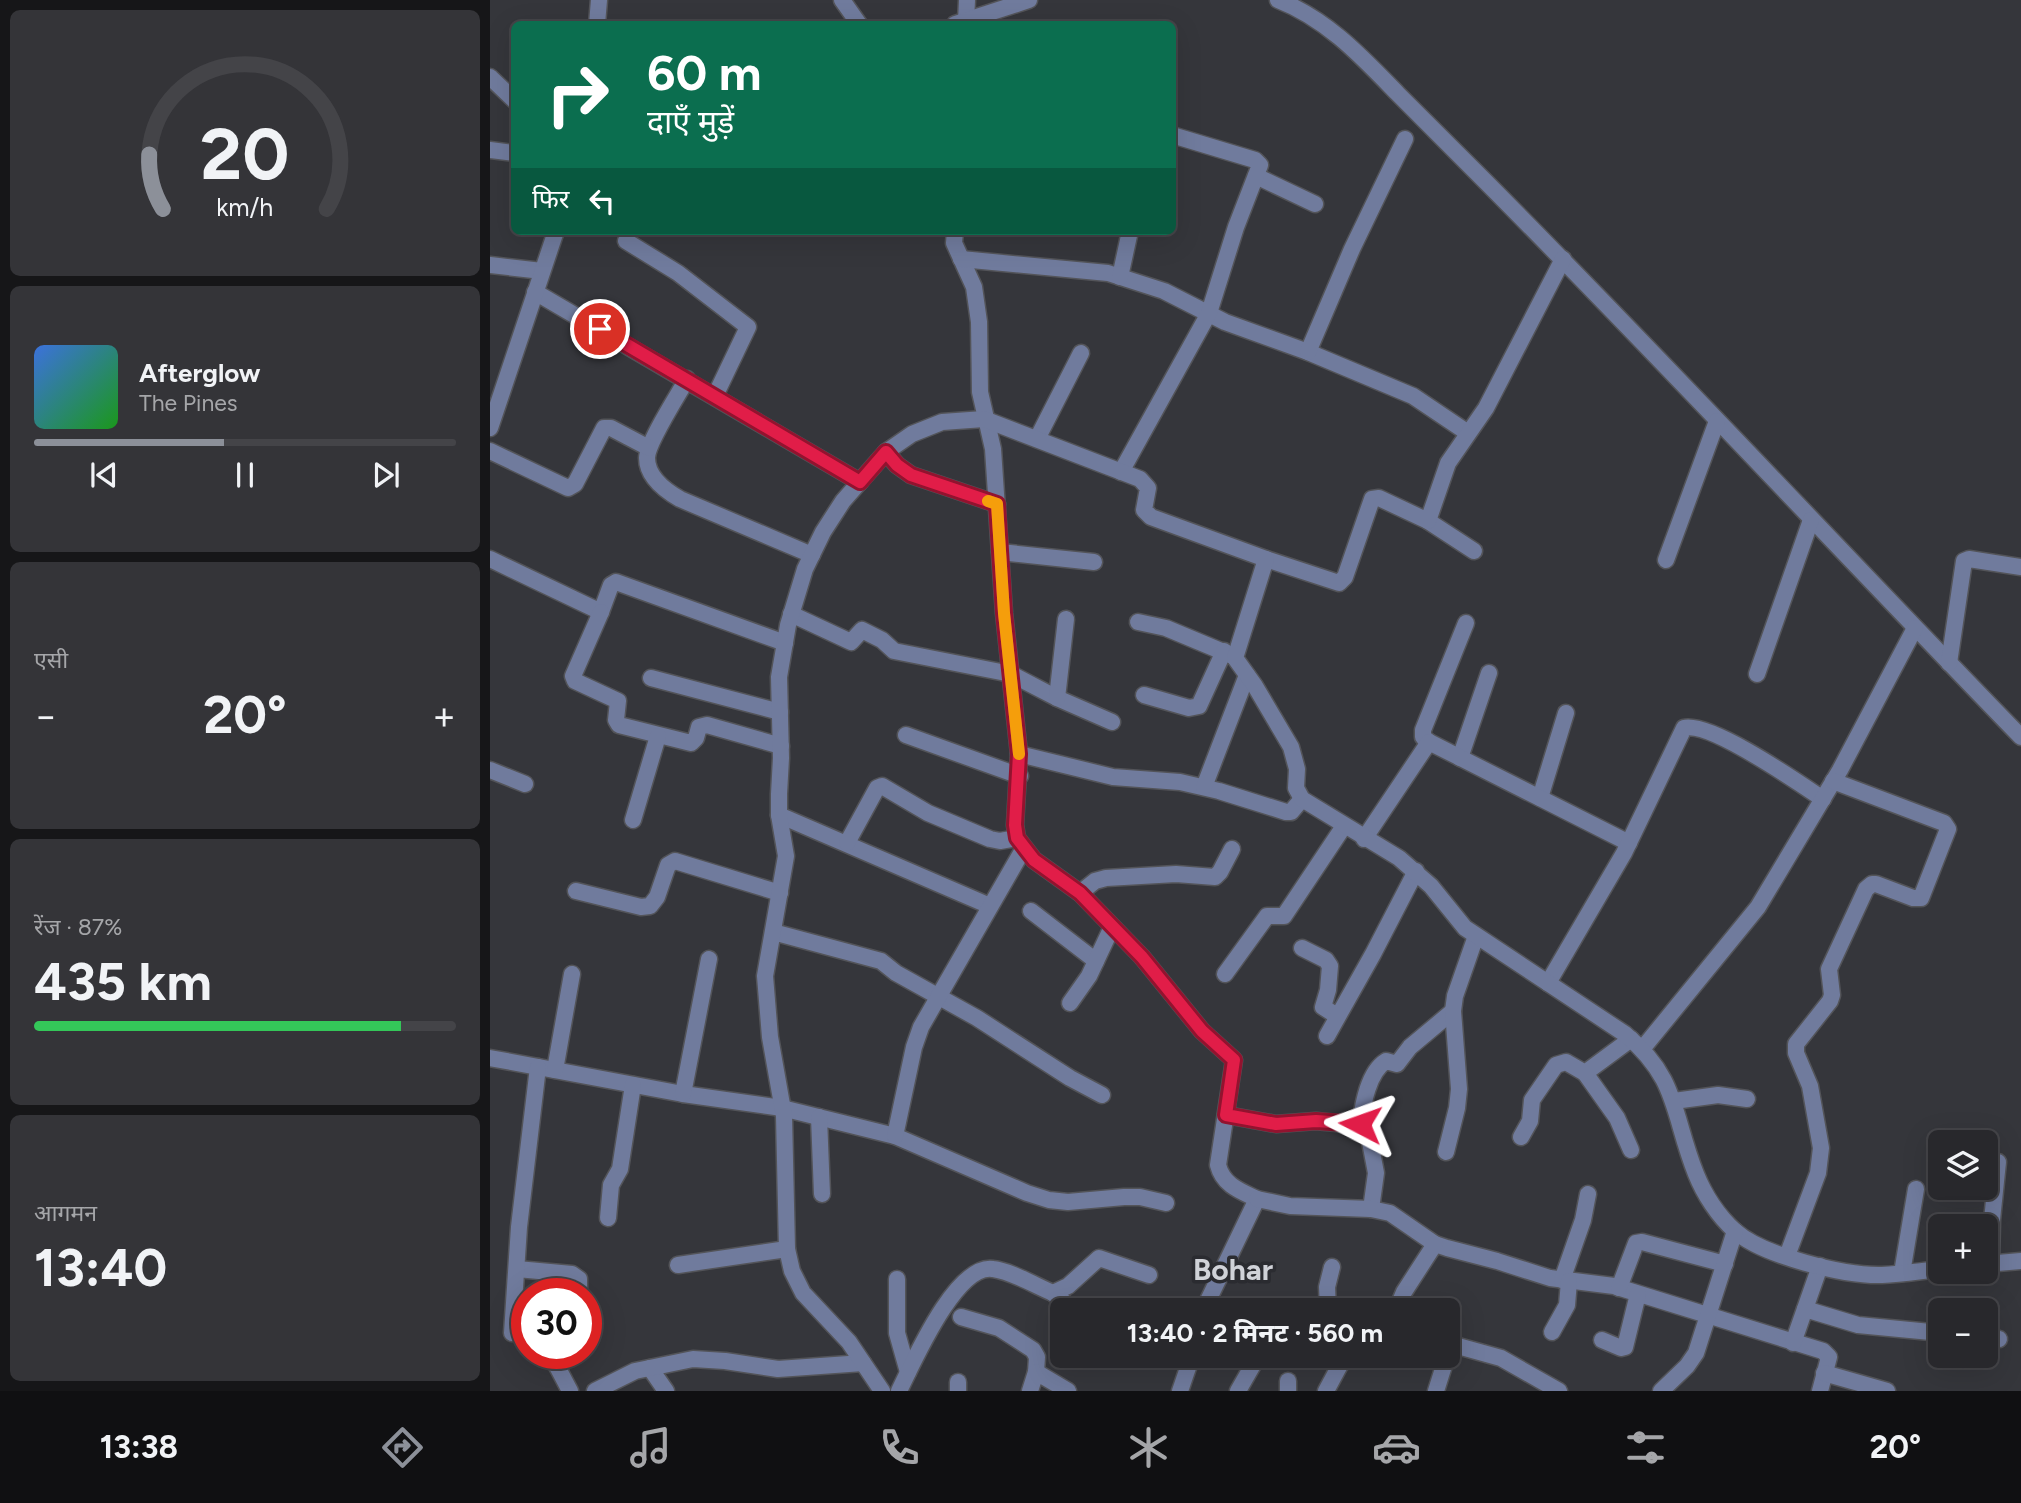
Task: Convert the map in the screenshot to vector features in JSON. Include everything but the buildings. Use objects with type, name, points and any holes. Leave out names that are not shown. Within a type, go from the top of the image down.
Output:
[{"type":"street","points":[[597,21],[599,0]]},
{"type":"street","points":[[842,0],[857,21]]},
{"type":"street","points":[[967,0],[968,21]]},
{"type":"street","points":[[971,21],[1029,0]]},
{"type":"street","points":[[1278,0],[1296,7],[1334,31],[1563,259],[2021,737]]},
{"type":"street","points":[[490,77],[511,97]]},
{"type":"street","points":[[1121,472],[1209,313],[1236,227],[1260,165],[1255,160],[1176,136]]},
{"type":"street","points":[[1308,352],[1352,249],[1405,139]]},
{"type":"street","points":[[490,150],[511,153]]},
{"type":"street","points":[[1256,176],[1315,204]]},
{"type":"street","points":[[490,428],[554,235]]},
{"type":"street","points":[[955,235],[954,243],[974,287],[979,322],[980,393],[993,449],[1019,754],[1020,776],[1015,825],[1020,843],[1034,860],[1080,893],[1142,957],[1202,1031],[1234,1060],[1218,1165],[1220,1174],[1235,1189],[1257,1199],[1290,1206],[1371,1209],[1390,1213],[1435,1244],[1565,1280],[1619,1288],[1827,1354],[1829,1357],[1820,1391]]},
{"type":"street","points":[[1119,277],[1129,235]]},
{"type":"street","points":[[626,240],[678,273],[748,327],[715,396]]},
{"type":"street","points":[[961,259],[1075,269],[1119,277],[1164,290],[1236,326],[1308,352],[1413,396],[1468,433]]},
{"type":"street","points":[[1428,521],[1448,463],[1486,408],[1563,259]]},
{"type":"street","points":[[490,265],[542,271]]},
{"type":"street","points":[[535,292],[860,482]]},
{"type":"street","points":[[1037,439],[1081,353]]},
{"type":"street","points":[[687,379],[649,448],[647,462],[654,477],[670,493],[812,555]]},
{"type":"street","points":[[881,1391],[849,1342],[803,1293],[792,1271],[787,1249],[782,1108],[766,1004],[765,976],[786,856],[779,815],[779,677],[791,614],[812,555],[843,501],[886,452],[912,434],[942,422],[985,419],[1145,483],[1148,488],[1144,510],[1151,517],[1339,583],[1345,577],[1372,499],[1379,498],[1428,521],[1474,551]]},
{"type":"street","points":[[1666,560],[1717,421]]},
{"type":"street","points":[[490,451],[568,488],[575,484],[604,428],[611,428],[649,448]]},
{"type":"street","points":[[886,452],[897,465],[911,475],[997,504]]},
{"type":"street","points":[[1757,674],[1811,520]]},
{"type":"street","points":[[1000,552],[1094,562]]},
{"type":"street","points":[[490,559],[601,612]]},
{"type":"street","points":[[1144,695],[1189,708],[1199,706],[1229,654],[1266,559]]},
{"type":"street","points":[[1949,663],[1964,561],[1969,559],[2021,567]]},
{"type":"street","points":[[781,746],[707,724],[699,727],[695,741],[691,743],[619,725],[616,720],[618,701],[573,679],[611,585],[616,582],[785,643]]},
{"type":"street","points":[[791,614],[851,642],[862,630],[882,640],[894,651],[1011,674],[1112,722]]},
{"type":"street","points":[[1057,698],[1066,619]]},
{"type":"street","points":[[1138,622],[1166,628],[1229,654],[1247,675],[1291,747],[1297,769],[1296,788],[1301,799],[1399,858],[1416,872],[1465,928],[1637,1044],[1660,1070],[1674,1101],[1695,1172],[1704,1192],[1735,1231],[1762,1248],[1849,1273],[1880,1275],[1928,1270]]},
{"type":"street","points":[[1466,623],[1423,730],[1423,737],[1629,843]]},
{"type":"street","points":[[1584,1073],[1637,1044],[1758,907],[1823,799],[1915,628]]},
{"type":"street","points":[[1460,758],[1489,673]]},
{"type":"street","points":[[1204,788],[1247,675]]},
{"type":"street","points":[[651,678],[780,712]]},
{"type":"street","points":[[1540,798],[1566,713]]},
{"type":"street","points":[[1548,984],[1629,843],[1682,732],[1688,727],[1735,744],[1823,799]]},
{"type":"street","points":[[906,735],[1020,776]]},
{"type":"street","points":[[633,820],[658,736]]},
{"type":"street","points":[[1364,839],[1429,742]]},
{"type":"street","points":[[1019,754],[1113,776],[1180,782],[1286,813],[1291,812],[1301,799]]},
{"type":"street","points":[[490,770],[525,784]]},
{"type":"street","points":[[1787,1256],[1818,1173],[1821,1148],[1810,1086],[1796,1052],[1796,1044],[1830,1001],[1832,995],[1829,969],[1866,889],[1876,884],[1913,898],[1921,898],[1948,829],[1944,823],[1833,781]]},
{"type":"street","points":[[848,843],[877,788],[882,786],[928,813],[990,839],[1020,843]]},
{"type":"street","points":[[779,815],[990,906]]},
{"type":"street","points":[[1225,974],[1267,916],[1284,916],[1344,826]]},
{"type":"street","points":[[895,1136],[914,1047],[921,1027],[990,906],[1020,843]]},
{"type":"street","points":[[1080,893],[1088,885],[1106,878],[1176,874],[1215,877],[1232,849]]},
{"type":"street","points":[[576,891],[641,907],[650,906],[657,897],[668,865],[676,861],[780,893]]},
{"type":"street","points":[[1327,1036],[1416,872]]},
{"type":"street","points":[[1031,911],[1096,961]]},
{"type":"street","points":[[1070,1003],[1083,987],[1112,927]]},
{"type":"street","points":[[773,932],[873,957],[896,974],[977,1018],[1070,1078],[1102,1095]]},
{"type":"street","points":[[1446,1152],[1457,1108],[1453,1011],[1455,996],[1476,936]]},
{"type":"street","points":[[1301,947],[1325,960],[1330,966],[1323,1007],[1337,1016]]},
{"type":"street","points":[[683,1094],[709,959]]},
{"type":"street","points":[[555,1070],[572,974]]},
{"type":"street","points":[[1360,1124],[1367,1089],[1381,1065],[1386,1061],[1397,1064],[1410,1047],[1453,1011]]},
{"type":"street","points":[[490,1058],[683,1094],[782,1108],[895,1136],[1027,1194],[1049,1200],[1068,1202],[1140,1197],[1166,1203]]},
{"type":"street","points":[[1521,1137],[1530,1121],[1532,1100],[1556,1065],[1566,1062],[1584,1073],[1617,1118],[1631,1150]]},
{"type":"street","points":[[516,1278],[519,1227],[538,1067]]},
{"type":"street","points":[[608,1218],[611,1185],[620,1169],[633,1085]]},
{"type":"street","points":[[1674,1101],[1718,1095],[1748,1099]]},
{"type":"street","points":[[1226,1115],[1276,1124],[1316,1121],[1367,1126],[1370,1129],[1375,1162],[1371,1209]]},
{"type":"street","points":[[819,1117],[822,1195]]},
{"type":"street","points":[[1902,1273],[1916,1189]]},
{"type":"street","points":[[1552,1332],[1567,1305],[1565,1280],[1588,1194]]},
{"type":"street","points":[[1209,1298],[1257,1199]]},
{"type":"street","points":[[1661,1391],[1687,1366],[1696,1353],[1735,1231]]},
{"type":"street","points":[[1619,1288],[1636,1242],[1725,1264]]},
{"type":"street","points":[[1401,1298],[1435,1244]]},
{"type":"street","points":[[678,1265],[787,1249]]},
{"type":"street","points":[[1053,1293],[1068,1286],[1099,1258],[1149,1275]]},
{"type":"street","points":[[1998,1263],[2019,1261]]},
{"type":"street","points":[[1793,1342],[1820,1266]]},
{"type":"street","points":[[1327,1298],[1332,1267]]},
{"type":"street","points":[[517,1269],[572,1274],[578,1278]]},
{"type":"street","points":[[899,1391],[931,1328],[951,1297],[966,1279],[980,1269],[994,1269],[1059,1298]]},
{"type":"street","points":[[897,1279],[897,1333],[908,1372]]},
{"type":"street","points":[[1602,1340],[1621,1349],[1625,1347],[1638,1294]]},
{"type":"street","points":[[1805,1309],[1858,1325],[1928,1332]]},
{"type":"street","points":[[961,1317],[999,1328],[1033,1350],[1037,1357],[1036,1372],[1030,1391]]},
{"type":"street","points":[[1460,1351],[1501,1358],[1559,1391]]},
{"type":"street","points":[[595,1391],[635,1371],[693,1359],[778,1369],[863,1363]]},
{"type":"street","points":[[650,1368],[666,1391]]},
{"type":"street","points":[[1181,1391],[1188,1368]]},
{"type":"street","points":[[1238,1391],[1251,1368]]},
{"type":"street","points":[[1332,1389],[1340,1368]]},
{"type":"street","points":[[1436,1391],[1443,1368]]},
{"type":"street","points":[[558,1369],[570,1391]]},
{"type":"street","points":[[1036,1372],[1068,1391]]},
{"type":"street","points":[[1825,1373],[1887,1391]]},
{"type":"slow traffic","points":[[988,501],[997,504],[1004,613],[1019,754]]},
{"type":"district","name":"Bohar","points":[[1233,1269]]},
{"type":"route","points":[[600,329],[860,482],[886,452],[903,471],[911,475],[997,504],[1004,613],[1019,754],[1020,776],[1015,825],[1017,838],[1034,860],[1080,893],[1142,957],[1202,1031],[1234,1060],[1226,1115],[1276,1124],[1316,1121],[1360,1124]]}]
